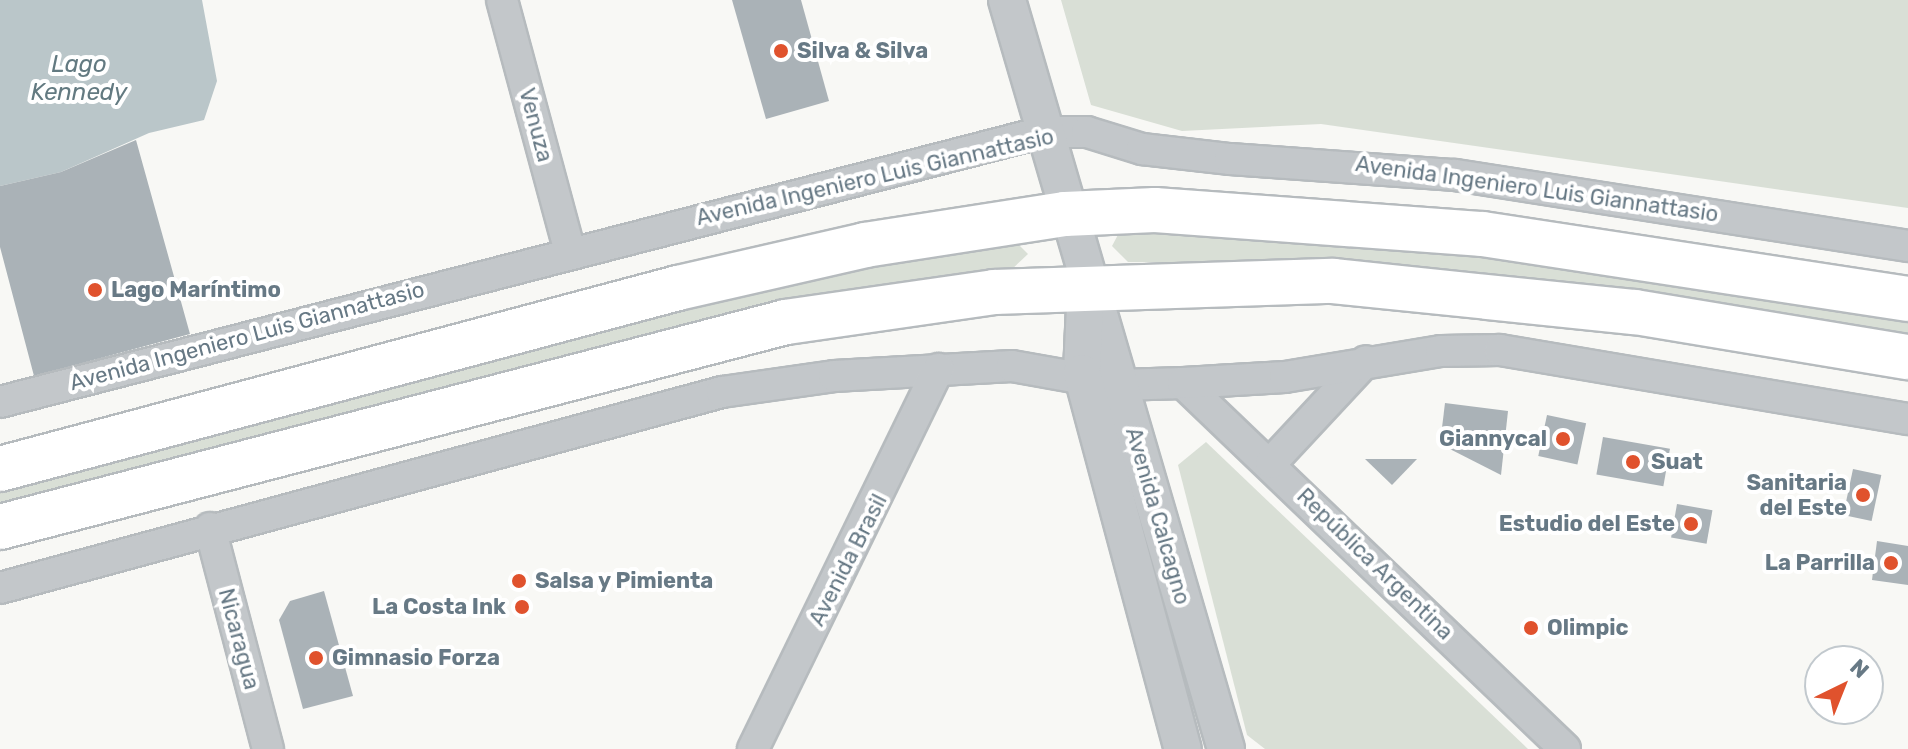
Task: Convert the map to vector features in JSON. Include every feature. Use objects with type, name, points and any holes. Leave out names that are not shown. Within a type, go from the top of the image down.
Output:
[{"type":"main road","points":[[0,469],[678,288],[865,245],[1065,214],[1155,210],[1483,234],[1908,299]]},
{"type":"main road","points":[[0,527],[786,322],[1085,284],[1333,281],[1507,295],[1908,357]]},
{"type":"street","name":"Venuza","points":[[502,0],[569,249]]},
{"type":"street","name":"Avenida Calcagno","points":[[1007,0],[1085,284],[1119,385],[1226,749]]},
{"type":"street","name":"Avenida Ingeniero Luis Giannattasio","points":[[0,402],[569,249],[1043,132],[1087,132],[1142,149],[1230,159],[1470,177],[1908,246]]},
{"type":"street","name":"Avenida Calcagno","points":[[1085,284],[1082,373],[1183,749]]},
{"type":"street","points":[[0,588],[210,528],[722,392],[938,369],[1082,373],[1119,385],[1183,383],[1285,377],[1366,361],[1500,350],[1908,419]]},
{"type":"street","points":[[1271,463],[1366,361]]},
{"type":"street","name":"Avenida Brasil","points":[[753,749],[938,369]]},
{"type":"street","name":"República Argentina","points":[[1183,383],[1271,463],[1565,749]]},
{"type":"street","name":"Nicaragua","points":[[210,528],[268,749]]},
{"type":"shaded area","points":[[1061,0],[1908,0],[1908,208],[1321,124],[1182,131],[1091,105]]},
{"type":"shaded area","points":[[1120,231],[1332,236],[1550,258],[1908,314],[1908,342],[1339,264],[1128,262],[1112,246]]},
{"type":"shaded area","points":[[1017,243],[1028,254],[1011,270],[0,515],[0,486],[775,282]]},
{"type":"shaded area","points":[[1206,442],[1528,749],[1265,749],[1247,735],[1178,465]]},
{"type":"water","name":"Lago Kennedy","points":[[0,0],[202,0],[217,81],[204,120],[149,133],[61,172],[0,186]]},
{"type":"building","name":"Silva & Silva","points":[[732,0],[801,0],[829,101],[766,119]]},
{"type":"building","name":"Lago Maríntimo","points":[[136,140],[190,334],[34,376],[0,247],[0,186],[61,172]]},
{"type":"building","points":[[1445,403],[1508,411],[1501,475],[1440,444]]},
{"type":"building","name":"Giannycal","points":[[1547,415],[1586,423],[1577,464],[1538,456]]},
{"type":"building","name":"Suat","points":[[1603,437],[1670,449],[1663,486],[1596,474]]},
{"type":"building","points":[[1365,459],[1417,459],[1392,485]]},
{"type":"building","name":"Sanitaria del Este","points":[[1853,469],[1881,475],[1872,521],[1843,515]]},
{"type":"building","name":"Estudio del Este","points":[[1677,504],[1712,510],[1707,544],[1671,537]]},
{"type":"building","name":"La Parrilla","points":[[1877,541],[1908,546],[1908,585],[1872,580]]},
{"type":"building","name":"Gimnasio Forza","points":[[324,591],[353,696],[303,709],[279,620],[290,601]]},
{"type":"place","name":"Silva & Silva","points":[[781,51]]},
{"type":"place","name":"Lago Maríntimo","points":[[95,290]]},
{"type":"place","name":"Giannycal","points":[[1563,439]]},
{"type":"place","name":"Suat","points":[[1633,462]]},
{"type":"place","name":"Sanitaria del Este","points":[[1863,495]]},
{"type":"place","name":"Estudio del Este","points":[[1691,524]]},
{"type":"place","name":"La Parrilla","points":[[1891,563]]},
{"type":"place","name":"Salsa y Pimienta","points":[[519,581]]},
{"type":"place","name":"La Costa Ink","points":[[522,607]]},
{"type":"place","name":"Olimpic","points":[[1531,628]]},
{"type":"place","name":"Gimnasio Forza","points":[[316,658]]}]
